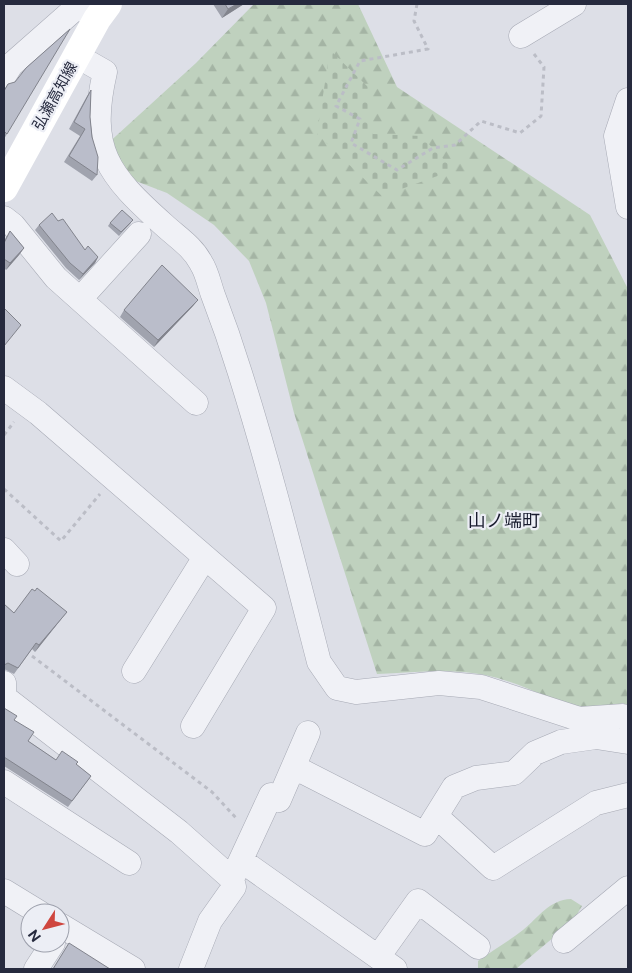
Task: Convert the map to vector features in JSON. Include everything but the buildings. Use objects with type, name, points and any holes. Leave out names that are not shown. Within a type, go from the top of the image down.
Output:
[{"type":"main road","name":"弘瀬高知線","points":[[8,171],[102,11]]},
{"type":"street","points":[[521,36],[574,4]]},
{"type":"street","points":[[4,76],[12,65],[78,6],[102,11]]},
{"type":"street","points":[[77,56],[105,72],[98,108],[100,144],[109,166],[118,181],[191,248],[202,263],[227,331],[266,454],[319,662],[337,688],[356,692],[439,683],[481,687],[578,719],[623,716],[628,720]]},
{"type":"street","points":[[628,100],[616,136],[628,207]]},
{"type":"street","points":[[4,218],[13,225],[56,278],[196,403]]},
{"type":"street","points":[[80,299],[139,234]]},
{"type":"street","points":[[4,388],[38,414],[264,608],[193,726]]},
{"type":"street","points":[[134,671],[205,557]]},
{"type":"street","points":[[4,683],[4,697],[179,832],[387,963],[418,902],[478,947]]},
{"type":"street","points":[[191,969],[210,920],[234,887],[237,870],[271,795],[279,800],[308,733]]},
{"type":"street","points":[[294,767],[425,834],[454,787],[476,778],[514,773],[535,753],[561,742],[596,737],[628,742]]},
{"type":"street","points":[[4,782],[129,863]]},
{"type":"street","points":[[436,816],[493,868],[596,803],[628,795]]},
{"type":"street","points":[[564,941],[628,888]]},
{"type":"street","points":[[4,891],[24,903]]},
{"type":"street","points":[[70,938],[133,969]]},
{"type":"street","points":[[36,969],[46,953]]},
{"type":"path","points":[[417,4],[414,21],[428,49],[360,61],[336,106],[360,119],[351,143],[397,170],[433,148],[455,145],[481,121],[520,133],[541,116],[544,67],[521,36]]},
{"type":"path","points":[[4,489],[61,541],[113,478]]},
{"type":"path","points":[[32,656],[212,792],[253,834]]},
{"type":"green space","points":[[254,4],[358,4],[397,87],[590,215],[628,289],[628,707],[623,703],[582,714],[522,686],[498,678],[472,673],[431,671],[377,674],[294,413],[266,303],[249,261],[214,225],[167,193],[120,175],[105,146],[196,63]]},
{"type":"green space","points":[[330,50],[370,89],[373,134],[421,136],[454,170],[382,196],[317,134]]},
{"type":"green space","points":[[571,899],[582,906],[573,921],[516,969],[478,969],[478,961],[523,930],[550,906],[556,902]]},
{"type":"district","name":"山ノ端町","points":[[504,521]]}]
